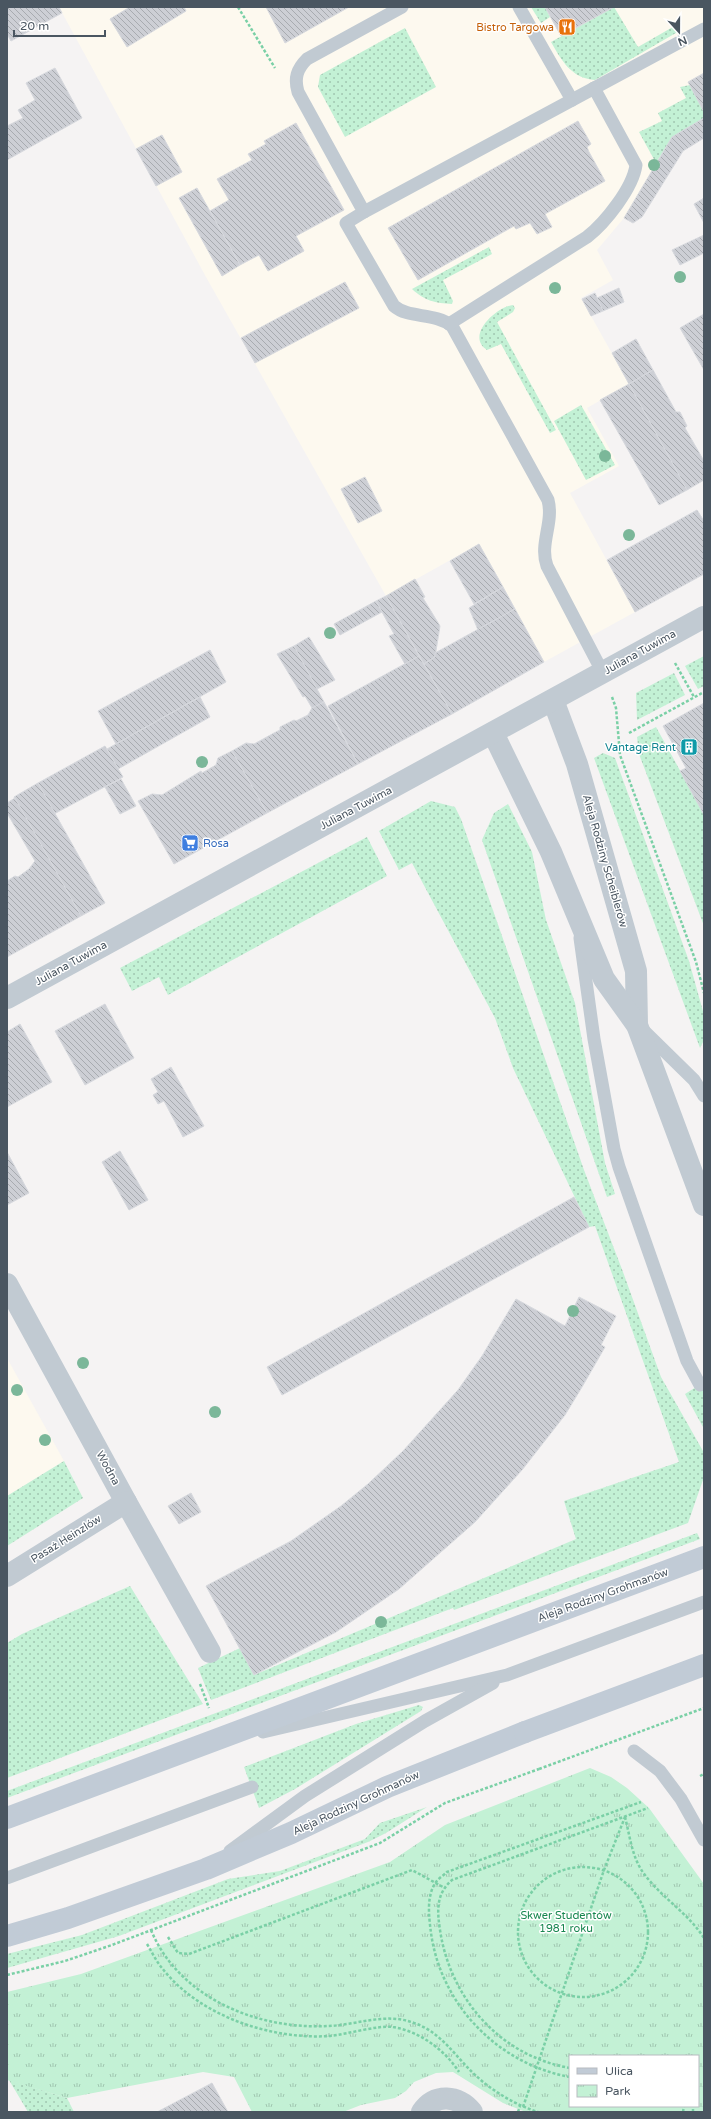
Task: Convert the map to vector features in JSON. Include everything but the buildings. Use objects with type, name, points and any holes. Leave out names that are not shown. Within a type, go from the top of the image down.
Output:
[{"type":"main road","name":"Aleja Rodziny Grohmanów","points":[[7,1818],[704,1557]]},
{"type":"main road","name":"Aleja Rodziny Grohmanów","points":[[7,1936],[68,1918],[206,1868],[291,1833],[387,1787],[525,1732],[704,1665]]},
{"type":"street","name":"Juliana Tuwima","points":[[7,998],[704,617]]},
{"type":"street","name":"Aleja Rodziny Scheiblerów","points":[[553,700],[577,764],[636,971],[637,1025]]},
{"type":"street","name":"Aleja Rodziny Scheiblerów","points":[[493,733],[552,852],[604,979],[637,1025],[704,1205]]},
{"type":"street","name":"Wodna","points":[[7,1284],[210,1652]]},
{"type":"street","name":"Pasaż Heinzlów","points":[[7,1576],[126,1502]]},
{"type":"street","points":[[422,2112],[438,2099],[448,2098],[458,2100],[472,2112]]},
{"type":"lane","points":[[364,212],[298,92],[296,76],[298,69],[307,58],[402,7]]},
{"type":"lane","points":[[519,7],[572,100]]},
{"type":"lane","points":[[602,673],[547,566],[543,555],[551,512],[548,500],[449,324],[441,318],[400,311],[394,306],[346,223],[704,29]]},
{"type":"lane","points":[[449,324],[587,237],[598,228],[620,199],[635,171],[636,165],[594,88]]},
{"type":"lane","points":[[575,907],[594,1040],[619,1167],[687,1361],[700,1385]]},
{"type":"lane","points":[[637,1025],[694,1080],[704,1096]]},
{"type":"lane","points":[[192,1748],[506,1676],[703,1603]]},
{"type":"lane","points":[[206,1868],[305,1796],[425,1721],[506,1676]]},
{"type":"lane","points":[[634,1751],[660,1772],[681,1799],[704,1840]]},
{"type":"lane","points":[[7,1878],[252,1788]]},
{"type":"path","points":[[238,7],[274,68],[296,76]]},
{"type":"path","points":[[675,663],[694,697]]},
{"type":"path","points":[[602,673],[616,708],[620,755],[696,962],[704,993]]},
{"type":"path","points":[[629,733],[704,692]]},
{"type":"path","points":[[200,1684],[209,1708]]},
{"type":"path","points":[[7,1975],[65,1961],[380,1843],[445,1804],[704,1708]]},
{"type":"path","points":[[700,1776],[704,1774]]},
{"type":"path","points":[[569,2077],[536,2068],[492,2042],[461,2008],[447,1986],[433,1945],[429,1922],[430,1899],[436,1882],[447,1872],[641,1802]]},
{"type":"path","points":[[569,2068],[558,2066],[540,2059],[497,2035],[468,2003],[455,1982],[445,1956],[439,1921],[439,1900],[443,1887],[452,1880],[648,1808]]},
{"type":"path","points":[[518,2112],[522,2106],[540,2059],[604,1870],[625,1816]]},
{"type":"path","points":[[625,1816],[634,1854],[644,1874],[677,1905],[704,1938]]},
{"type":"path","points":[[584,1867],[604,1870],[616,1875],[630,1886],[640,1900],[647,1923],[648,1934],[645,1951],[637,1967],[626,1980],[612,1990],[595,1996],[578,1996],[562,1993],[547,1986],[535,1975],[525,1961],[520,1946],[518,1929],[521,1912],[528,1897],[539,1884],[552,1875],[568,1869],[584,1867]]},
{"type":"path","points":[[168,1937],[178,1953],[189,1954],[412,1870],[443,1887]]},
{"type":"path","points":[[151,1930],[163,1954],[176,1971],[202,1992],[224,2005],[247,2015],[302,2027],[330,2026],[392,2017],[415,2023],[445,2042],[472,2072],[490,2086],[522,2106],[538,2112]]},
{"type":"path","points":[[147,1944],[162,1968],[177,1984],[196,2000],[244,2024],[270,2031],[301,2036],[330,2036],[392,2027],[398,2028],[412,2032],[438,2049],[459,2072],[459,2076]]},
{"type":"shaded area","points":[[59,7],[704,7],[704,118],[672,137],[624,218],[597,250],[613,280],[581,298],[629,384],[587,408],[619,466],[570,493],[635,612],[544,662],[479,544],[386,596],[206,277]]},
{"type":"shaded area","points":[[7,1358],[64,1461],[7,1496]]},
{"type":"green space","points":[[531,7],[545,7],[550,17],[541,23]]},
{"type":"green space","points":[[614,7],[638,47],[678,24],[681,30],[595,80],[580,76],[573,72],[563,62],[551,42]]},
{"type":"green space","points":[[405,28],[436,87],[345,137],[318,87],[320,75]]},
{"type":"green space","points":[[690,85],[704,112],[704,118],[672,137],[656,163],[639,132],[662,121],[658,113],[686,98],[680,87]]},
{"type":"green space","points":[[489,247],[492,254],[443,280],[453,301],[452,304],[430,301],[412,289]]},
{"type":"green space","points":[[513,305],[515,308],[513,312],[497,322],[556,430],[550,433],[501,344],[487,350],[481,344],[479,337],[485,323],[499,311]]},
{"type":"green space","points":[[581,405],[615,465],[586,480],[554,421]]},
{"type":"green space","points":[[704,656],[704,686],[698,689],[685,666]]},
{"type":"green space","points":[[674,673],[685,695],[637,720],[636,693]]},
{"type":"green space","points":[[656,727],[704,814],[704,926],[639,754],[637,737]]},
{"type":"green space","points":[[603,753],[615,758],[689,961],[704,1015],[704,1040],[700,1048],[594,758]]},
{"type":"green space","points":[[431,801],[455,807],[461,819],[584,1170],[661,1377],[703,1451],[704,1477],[688,1523],[454,1610],[453,1608],[211,1700],[198,1668],[240,1648],[254,1675],[576,1539],[564,1501],[679,1462],[595,1226],[589,1227],[513,1068],[495,1018],[412,863],[399,870],[379,831]]},
{"type":"green space","points":[[508,804],[532,852],[546,920],[575,1003],[605,1163],[615,1194],[607,1197],[482,840],[494,813]]},
{"type":"green space","points":[[367,837],[387,876],[168,995],[159,977],[132,991],[120,968]]},
{"type":"green space","points":[[704,1382],[704,1429],[685,1394]]},
{"type":"green space","points":[[64,1461],[83,1498],[7,1546],[7,1496]]},
{"type":"green space","points":[[697,1533],[700,1539],[7,1798],[7,1791]]},
{"type":"green space","points":[[130,1586],[203,1704],[7,1778],[7,1643],[22,1634]]},
{"type":"green space","points":[[419,1705],[423,1707],[421,1711],[295,1789],[259,1808],[244,1767],[356,1724]]},
{"type":"green space","name":"Skwer Studentów 1981 roku","points":[[590,1768],[611,1777],[627,1788],[649,1808],[704,1884],[704,2112],[526,2112],[503,2103],[453,2072],[436,2073],[414,2082],[406,2091],[395,2098],[361,2105],[343,2112],[252,2112],[234,2077],[203,2072],[67,2098],[7,2080],[7,1992],[81,1974],[390,1862],[445,1825]]},
{"type":"green space","points":[[427,1807],[386,1833],[368,1842],[119,1936],[7,1968],[7,1954],[82,1935],[228,1879],[280,1871],[365,1839],[380,1823]]},
{"type":"green space","points":[[9,2080],[67,2098],[74,2112],[28,2112]]},
{"type":"place","name":"Bistro Targowa","points":[[567,27]]},
{"type":"place","name":"Vantage Rent","points":[[689,747]]},
{"type":"place","name":"Rosa","points":[[190,843]]}]
